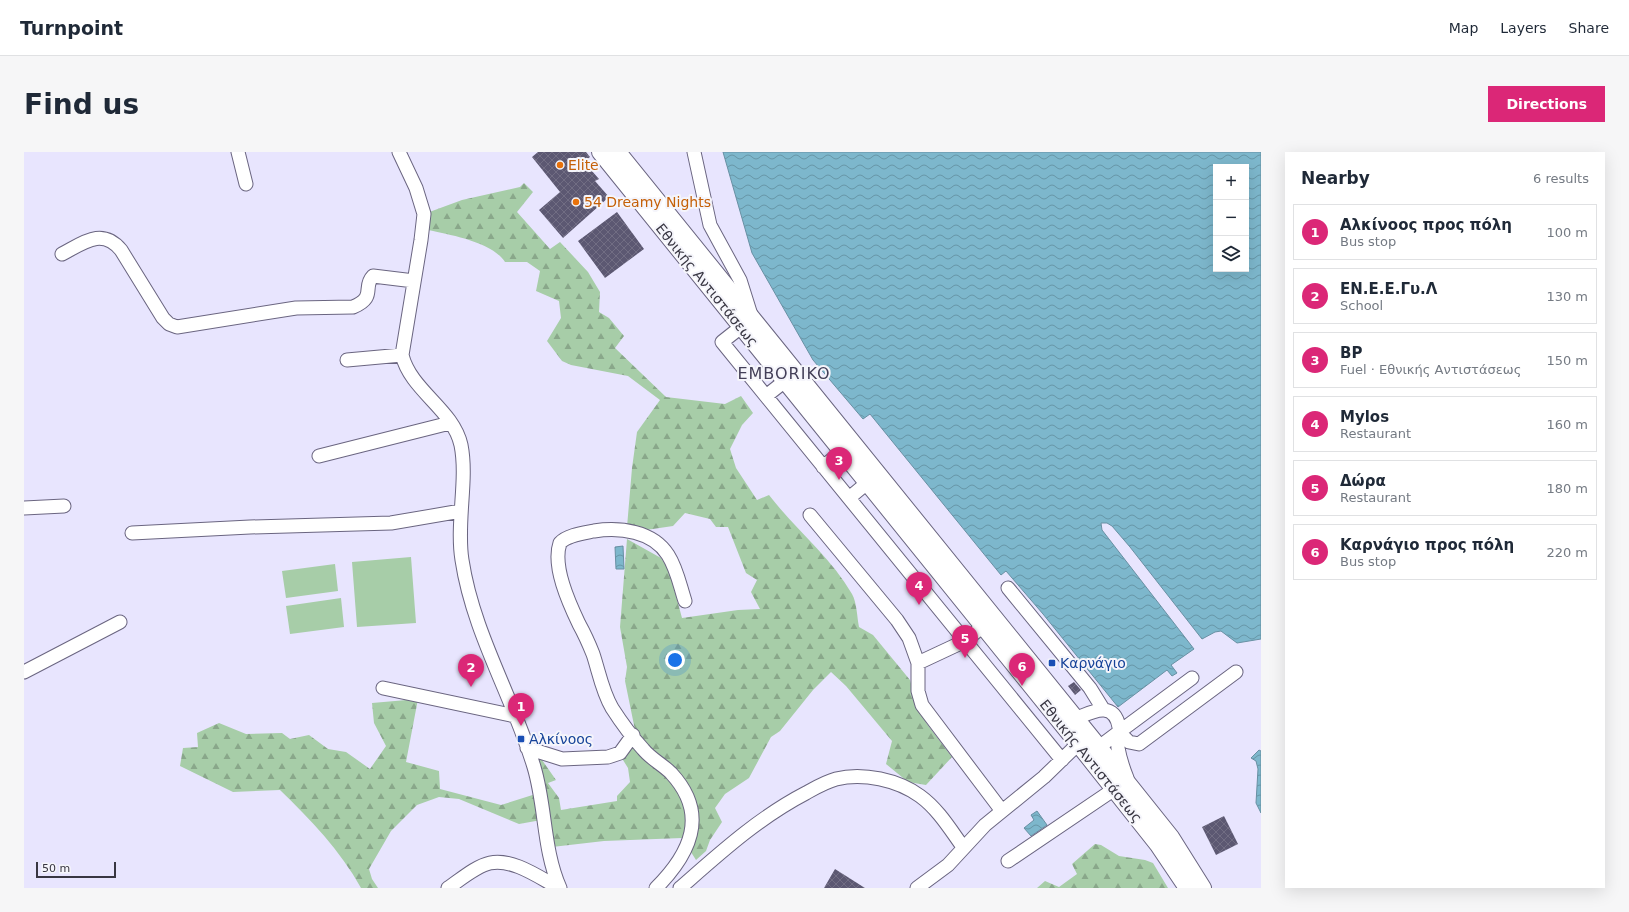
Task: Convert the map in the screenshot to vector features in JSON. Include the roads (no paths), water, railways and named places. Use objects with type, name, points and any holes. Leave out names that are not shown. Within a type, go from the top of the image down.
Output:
[{"type":"main road","name":"Εθνικής Αντιστάσεως","points":[[618,152],[746,322],[785,381],[1078,744],[1158,845],[1187,888]]},
{"type":"main road","name":"Εθνικής Αντιστάσεως","points":[[602,153],[746,322],[1077,718],[1171,837],[1203,888]]},
{"type":"street","points":[[238,152],[246,184]]},
{"type":"street","points":[[399,152],[416,188],[424,214],[402,355],[409,373],[450,423],[461,445],[460,548],[469,592],[483,636],[515,716],[534,769],[550,860],[560,888]]},
{"type":"street","points":[[694,152],[710,225],[746,291],[746,322],[722,342],[1062,760]]},
{"type":"street","points":[[62,254],[93,239],[106,239],[112,242],[121,250],[163,318],[169,324],[177,327],[296,308],[354,307],[360,304],[368,295],[370,282],[373,276],[414,281]]},
{"type":"street","points":[[347,360],[402,355]]},
{"type":"street","points":[[766,396],[785,381]]},
{"type":"street","points":[[319,456],[450,423]]},
{"type":"street","points":[[823,467],[842,452]]},
{"type":"street","points":[[849,498],[867,483]]},
{"type":"street","points":[[24,508],[64,506]]},
{"type":"street","points":[[132,533],[250,527],[391,523],[461,511]]},
{"type":"street","points":[[810,515],[904,628],[918,663],[918,691],[922,705],[1002,811]]},
{"type":"street","points":[[656,888],[669,875],[682,856],[692,834],[693,819],[690,804],[678,782],[670,772],[643,750],[607,697],[593,655],[567,599],[558,556],[560,543],[568,537],[591,532],[611,530],[629,531],[648,537],[660,545],[668,555],[676,571],[685,601]]},
{"type":"street","points":[[1008,588],[1090,688],[1103,709],[1114,715],[1119,725],[1118,749],[1129,784]]},
{"type":"street","points":[[24,672],[120,622]]},
{"type":"street","points":[[918,663],[965,641],[983,626]]},
{"type":"street","points":[[1119,732],[1132,744],[1139,744],[1236,672]]},
{"type":"street","points":[[917,888],[948,865],[963,847],[1002,811],[1037,783],[1078,744],[1088,743],[1099,747],[1192,678]]},
{"type":"street","points":[[383,688],[515,716]]},
{"type":"street","points":[[1077,718],[1103,709]]},
{"type":"street","points":[[527,748],[562,759],[608,758],[620,753],[633,735]]},
{"type":"street","points":[[680,888],[740,835],[781,807],[837,779],[876,779],[906,788],[919,795],[934,807],[963,847]]},
{"type":"street","points":[[1008,861],[1114,790]]},
{"type":"street","points":[[448,888],[483,866],[490,863],[499,863],[511,864],[560,888]]},
{"type":"water","points":[[723,152],[1261,152],[1261,639],[1237,643],[1221,631],[1215,632],[1202,639],[1112,526],[1107,523],[1101,523],[1102,530],[1194,649],[1171,665],[1177,673],[1172,676],[1167,670],[1118,707],[1043,614],[1006,571],[1001,575],[870,414],[863,419],[813,360],[752,253]]},
{"type":"water","points":[[623,546],[624,569],[616,569],[615,547]]},
{"type":"water","points":[[1259,750],[1261,751],[1261,813],[1256,803],[1258,769],[1256,761],[1251,758]]},
{"type":"water","points":[[1037,811],[1047,825],[1031,836],[1024,828],[1034,820],[1031,815]]},
{"type":"place","name":"Elite","points":[[560,165]]},
{"type":"place","name":"54 Dreamy Nights","points":[[576,202]]},
{"type":"place","name":"BP","points":[[839,480]]},
{"type":"place","name":"Mylos","points":[[919,605]]},
{"type":"place","name":"Δώρα","points":[[965,658]]},
{"type":"place","name":"Καρνάγιο","points":[[1052,663]]},
{"type":"place","name":"Καρνάγιο προς πόλη","points":[[1022,686]]},
{"type":"place","name":"ΕΝ.Ε.Ε.Γυ.Λ","points":[[471,687]]},
{"type":"place","name":"Αλκίνοος προς πόλη","points":[[521,726]]},
{"type":"place","name":"Αλκίνοος","points":[[521,739]]},
{"type":"district","name":"EMBORIKO","points":[[784,373]]}]
